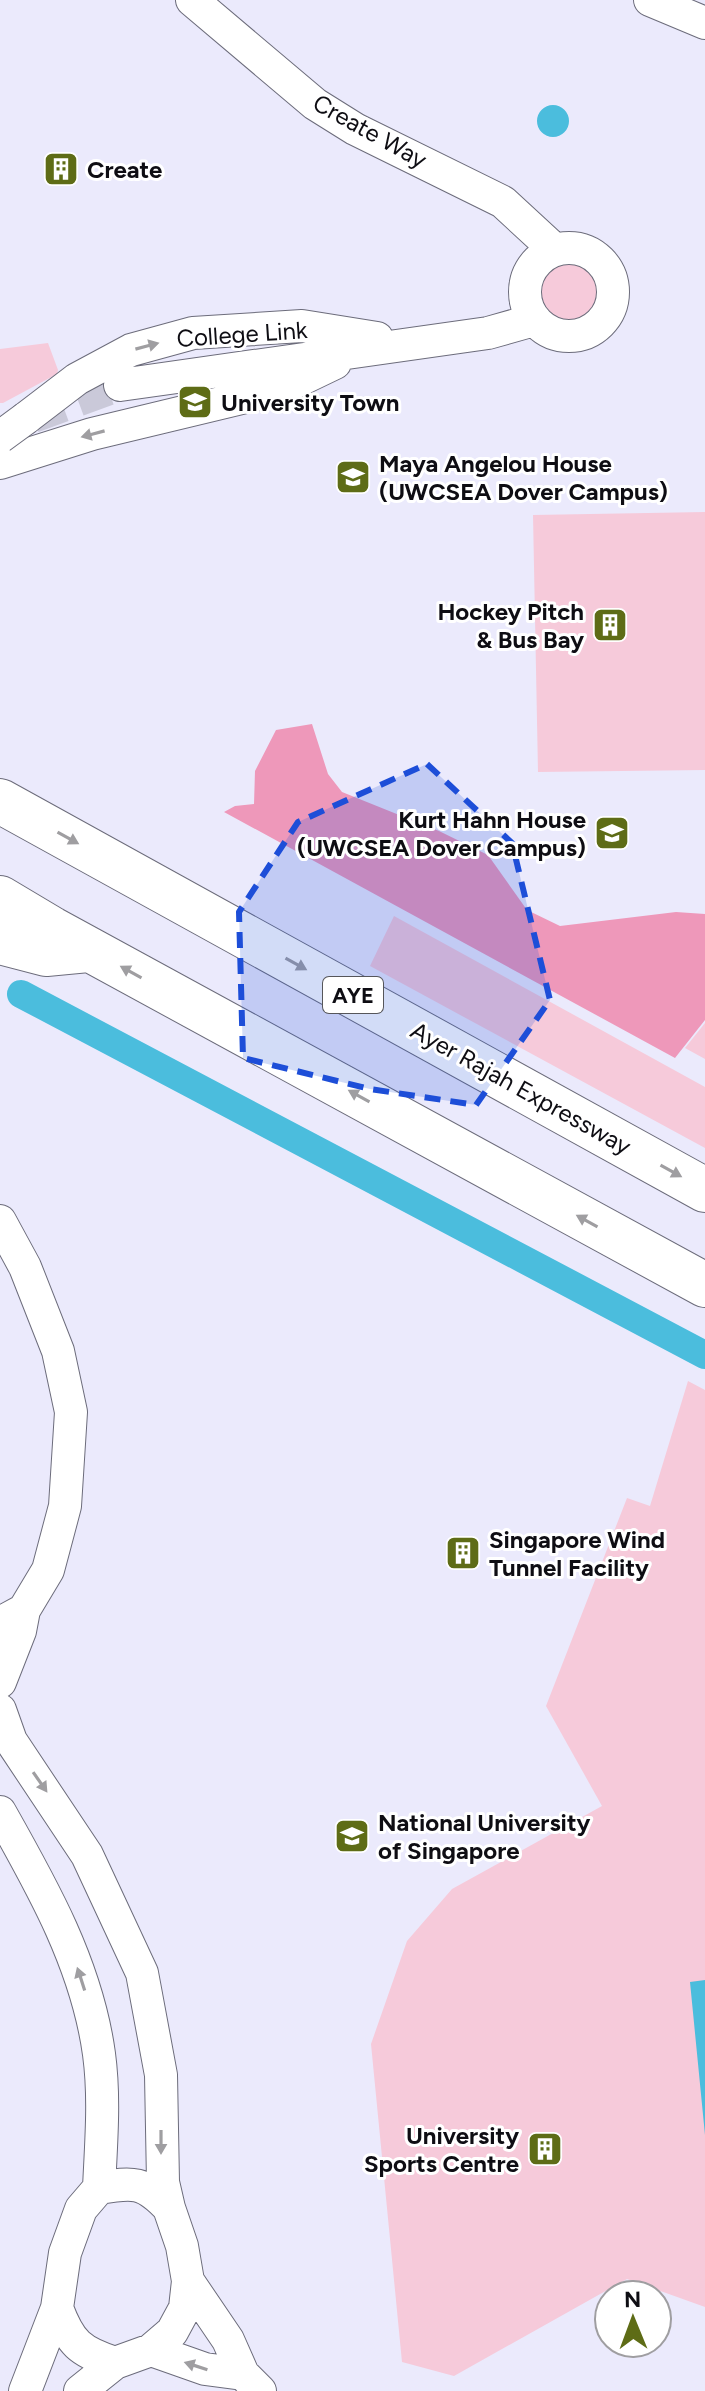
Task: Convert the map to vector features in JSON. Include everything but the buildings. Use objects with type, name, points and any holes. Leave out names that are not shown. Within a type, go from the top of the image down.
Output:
[{"type":"highway","name":"Ayer Rajah Expressway","points":[[0,801],[705,1190]]},
{"type":"highway","points":[[0,898],[705,1285]]},
{"type":"highway","points":[[0,942],[46,954],[90,950]]},
{"type":"street","name":"Create Way","points":[[192,0],[315,104],[355,129],[503,202],[555,250]]},
{"type":"street","points":[[650,0],[705,23]]},
{"type":"street","points":[[580,249],[602,262],[613,282],[612,305],[598,326],[586,334],[572,337],[545,330],[534,320],[524,294],[532,267],[542,257],[555,250],[580,249]]},
{"type":"street","points":[[120,385],[488,333],[534,320]]},
{"type":"street","name":"College Link","points":[[0,437],[13,424],[77,379],[131,350],[193,333],[302,326],[416,344]]},
{"type":"street","points":[[0,463],[92,434],[224,404],[302,381],[359,350]]},
{"type":"street","points":[[0,1221],[25,1267],[58,1351],[71,1412],[65,1506],[48,1570],[12,1616],[20,1631],[0,1682]]},
{"type":"street","points":[[0,1712],[0,1727]]},
{"type":"street","points":[[0,1712],[11,1741],[87,1855],[142,1973],[161,2075],[161,2157],[169,2208],[182,2246],[188,2281],[185,2308],[172,2332],[151,2350],[115,2363],[80,2391]]},
{"type":"street","points":[[0,1812],[62,1930],[82,1981],[99,2055],[99,2188]]},
{"type":"street","points":[[25,2391],[57,2308],[65,2253],[81,2209],[99,2188],[130,2183],[153,2191],[169,2208]]},
{"type":"street","points":[[188,2281],[228,2340],[251,2383]]},
{"type":"street","points":[[57,2308],[67,2335],[88,2354],[115,2363]]},
{"type":"street","points":[[151,2350],[251,2383]]},
{"type":"highlighted area","points":[[427,764],[512,843],[550,1000],[476,1105],[370,1089],[243,1058],[239,912],[298,822]]},
{"type":"shaded area","points":[[569,260],[587,266],[595,274],[601,292],[595,310],[587,318],[569,324],[551,318],[543,310],[537,292],[543,274],[551,266]]},
{"type":"shaded area","points":[[48,343],[57,374],[0,403],[0,349]]},
{"type":"shaded area","name":"Hockey Pitch & Bus Bay","points":[[705,512],[705,770],[538,772],[533,515]]},
{"type":"shaded area","points":[[312,724],[328,774],[342,792],[439,831],[488,855],[527,910],[560,926],[676,912],[705,914],[705,1020],[675,1058],[224,812],[235,806],[254,804],[255,771],[276,730]]},
{"type":"shaded area","points":[[394,916],[705,1087],[705,1148],[370,966]]},
{"type":"shaded area","points":[[705,1023],[705,1059],[685,1048]]},
{"type":"shaded area","points":[[688,1381],[705,1390],[705,2307],[673,2296],[673,2279],[593,2279],[593,2298],[454,2376],[402,2362],[371,2044],[407,1941],[452,1889],[602,1806],[546,1706],[627,1498],[650,1506]]},
{"type":"water","points":[[553,105],[564,110],[569,121],[564,132],[553,137],[542,132],[537,121],[542,110]]},
{"type":"water","points":[[705,1980],[705,2135],[690,1982]]},
{"type":"waterway","points":[[21,994],[705,1355]]},
{"type":"tunnel","points":[[33,417],[120,385]]},
{"type":"place","name":"Create","points":[[61,169]]},
{"type":"place","name":"University Town","points":[[195,402]]},
{"type":"place","name":"Maya Angelou House (UWCSEA Dover Campus)","points":[[353,477]]},
{"type":"place","name":"Hockey Pitch & Bus Bay","points":[[610,625]]},
{"type":"place","name":"Kurt Hahn House (UWCSEA Dover Campus)","points":[[612,833]]},
{"type":"place","name":"Singapore Wind Tunnel Facility","points":[[463,1553]]},
{"type":"place","name":"National University of Singapore","points":[[352,1836]]},
{"type":"place","name":"University Sports Centre","points":[[545,2149]]}]
